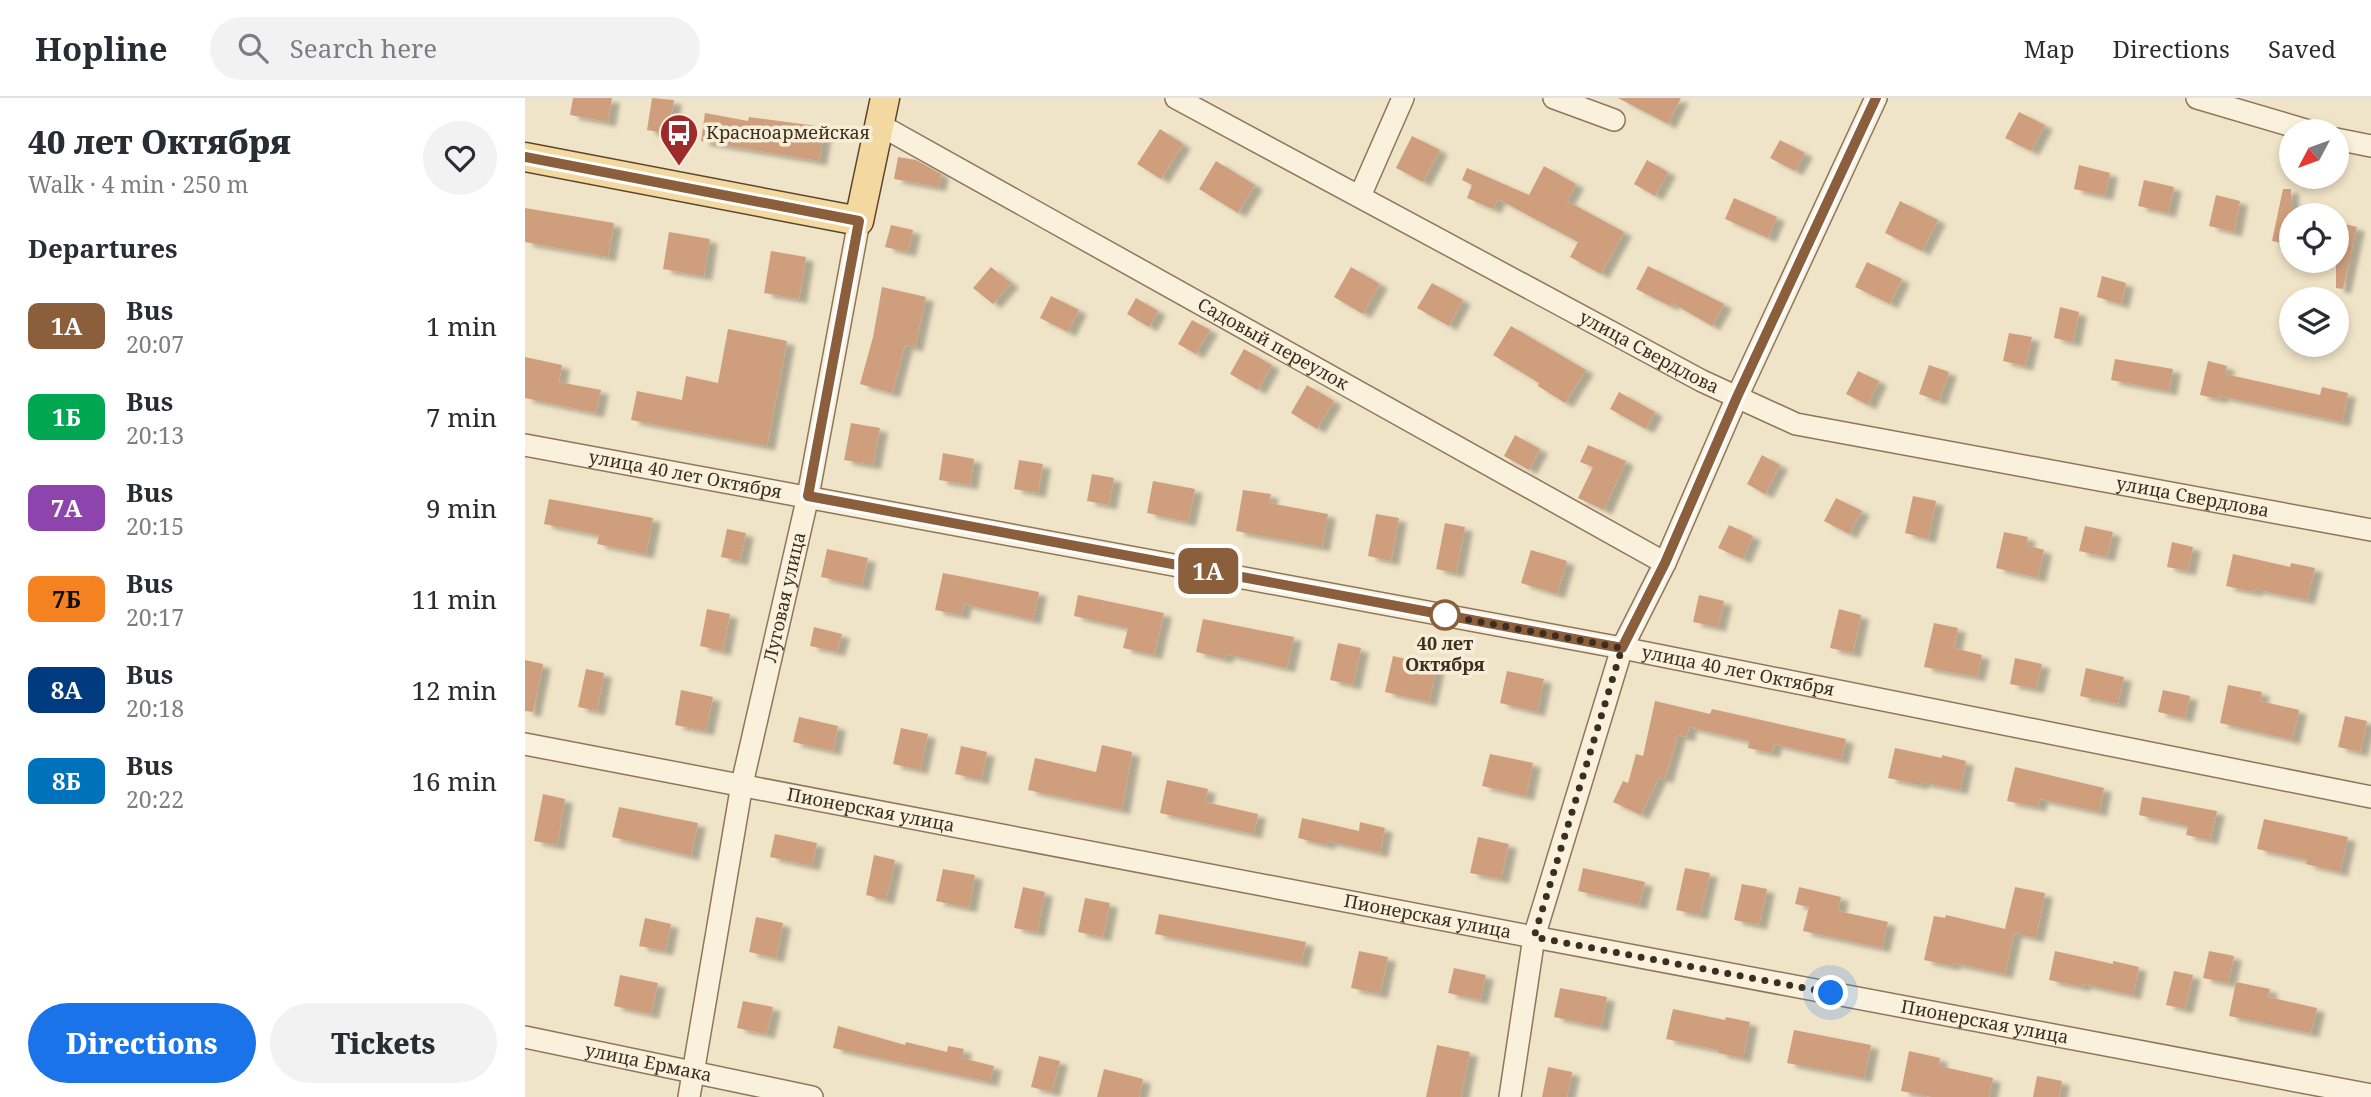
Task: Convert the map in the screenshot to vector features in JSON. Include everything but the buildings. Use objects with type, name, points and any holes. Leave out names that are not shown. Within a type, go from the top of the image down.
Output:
[{"type":"main road","name":"Луговая улица","points":[[859,221],[883,112]]},
{"type":"main road","points":[[525,157],[859,221]]},
{"type":"street","name":"улица Свердлова","points":[[1176,98],[1690,374],[1796,424],[2371,530]]},
{"type":"street","points":[[1360,196],[1403,98]]},
{"type":"street","points":[[1554,98],[1614,120]]},
{"type":"street","points":[[1510,1097],[1534,937],[1622,648],[1665,563],[1737,397],[1876,98]]},
{"type":"street","points":[[2197,98],[2279,122]]},
{"type":"street","name":"Садовый переулок","points":[[883,112],[1665,563]]},
{"type":"street","points":[[2349,142],[2371,146]]},
{"type":"street","name":"Луговая улица","points":[[689,1097],[742,784],[808,496],[859,221]]},
{"type":"street","name":"улица 40 лет Октября","points":[[525,445],[1622,648],[2371,797]]},
{"type":"street","name":"Пионерская улица","points":[[525,744],[2371,1095]]},
{"type":"street","name":"улица Ермака","points":[[525,1037],[812,1097]]},
{"type":"bus line","name":"1А","points":[[525,157],[859,221],[808,496],[1622,648],[1665,563],[1737,397],[1876,98]]},
{"type":"place","name":"Красноармейская","points":[[679,167]]},
{"type":"place","name":"40 лет Октября","points":[[1445,615]]},
{"type":"route","points":[[1445,615],[1432,613],[1622,648],[1534,937],[1831,993]]}]
